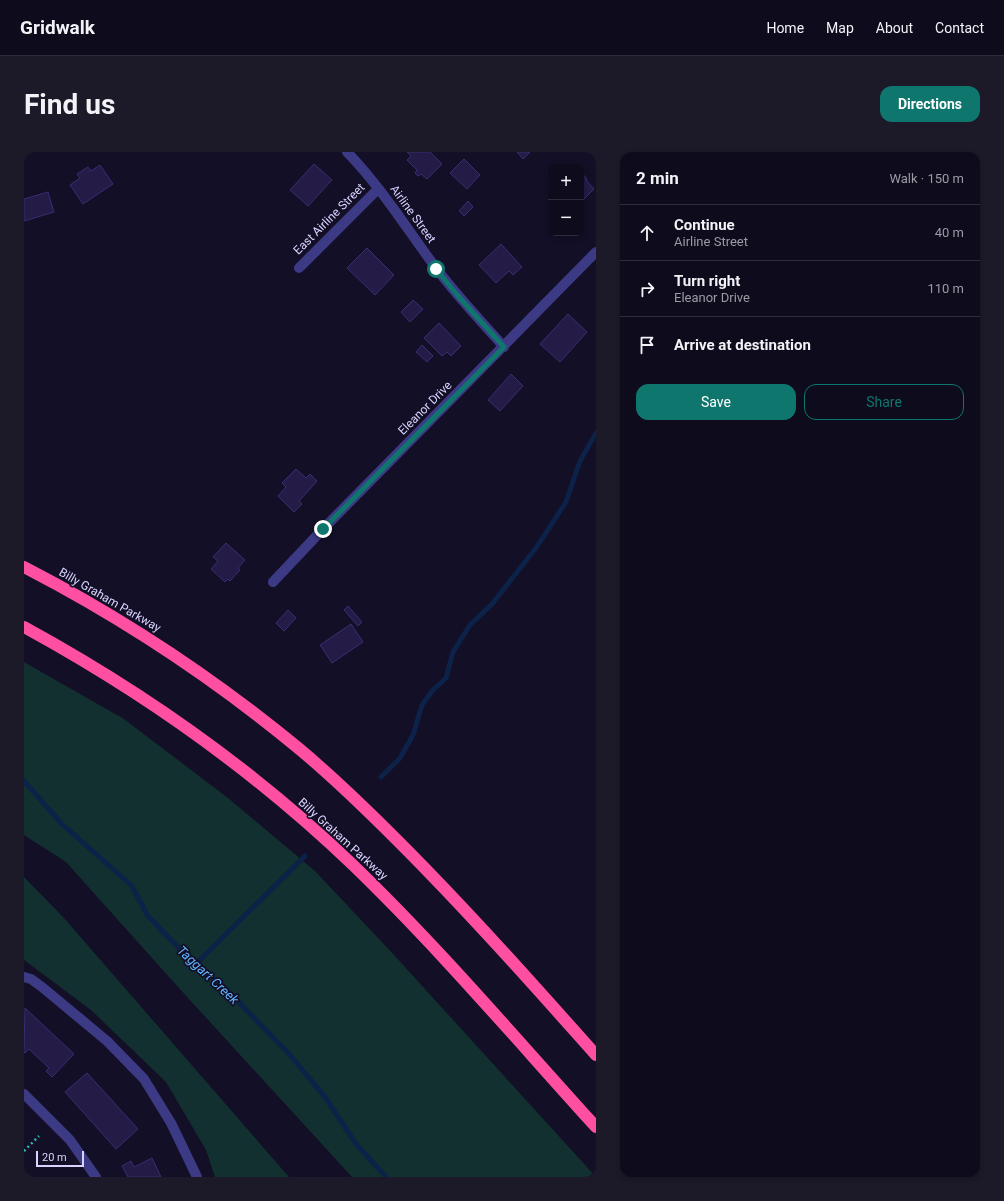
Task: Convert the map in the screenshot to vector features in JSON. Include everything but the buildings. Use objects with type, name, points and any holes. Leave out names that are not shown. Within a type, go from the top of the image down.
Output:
[{"type":"highway","name":"Billy Graham Parkway","points":[[24,567],[106,612],[158,644],[210,680],[298,748],[341,786],[424,868],[596,1055]]},
{"type":"highway","name":"Billy Graham Parkway","points":[[24,627],[132,691],[178,722],[268,790],[323,838],[387,898],[426,939],[596,1127]]},
{"type":"street","name":"Airline Street","points":[[347,152],[378,189],[436,269],[504,347]]},
{"type":"street","name":"East Airline Street","points":[[299,268],[378,189]]},
{"type":"street","name":"Eleanor Drive","points":[[273,582],[596,252]]},
{"type":"street","points":[[24,977],[31,979],[42,987],[107,1041],[144,1079],[171,1123],[197,1177]]},
{"type":"street","points":[[24,1094],[70,1140],[96,1177]]},
{"type":"path","points":[[24,1151],[39,1136]]},
{"type":"green space","points":[[24,662],[124,719],[228,798],[315,871],[394,955],[596,1177],[352,1177],[66,862],[24,835]]},
{"type":"green space","points":[[24,877],[64,918],[289,1177],[215,1177],[206,1150],[166,1082],[91,1010],[24,960]]},
{"type":"waterway","points":[[381,777],[400,758],[413,735],[422,705],[433,690],[446,678],[453,652],[470,625],[492,604],[536,548],[566,502],[580,461],[596,433]]},
{"type":"waterway","name":"Taggart Creek","points":[[24,781],[62,824],[131,885],[148,916],[195,965],[225,988],[290,1055],[325,1097],[356,1144],[386,1177]]},
{"type":"waterway","points":[[195,965],[305,856]]},
{"type":"route","points":[[323,529],[504,347],[436,269]]}]
